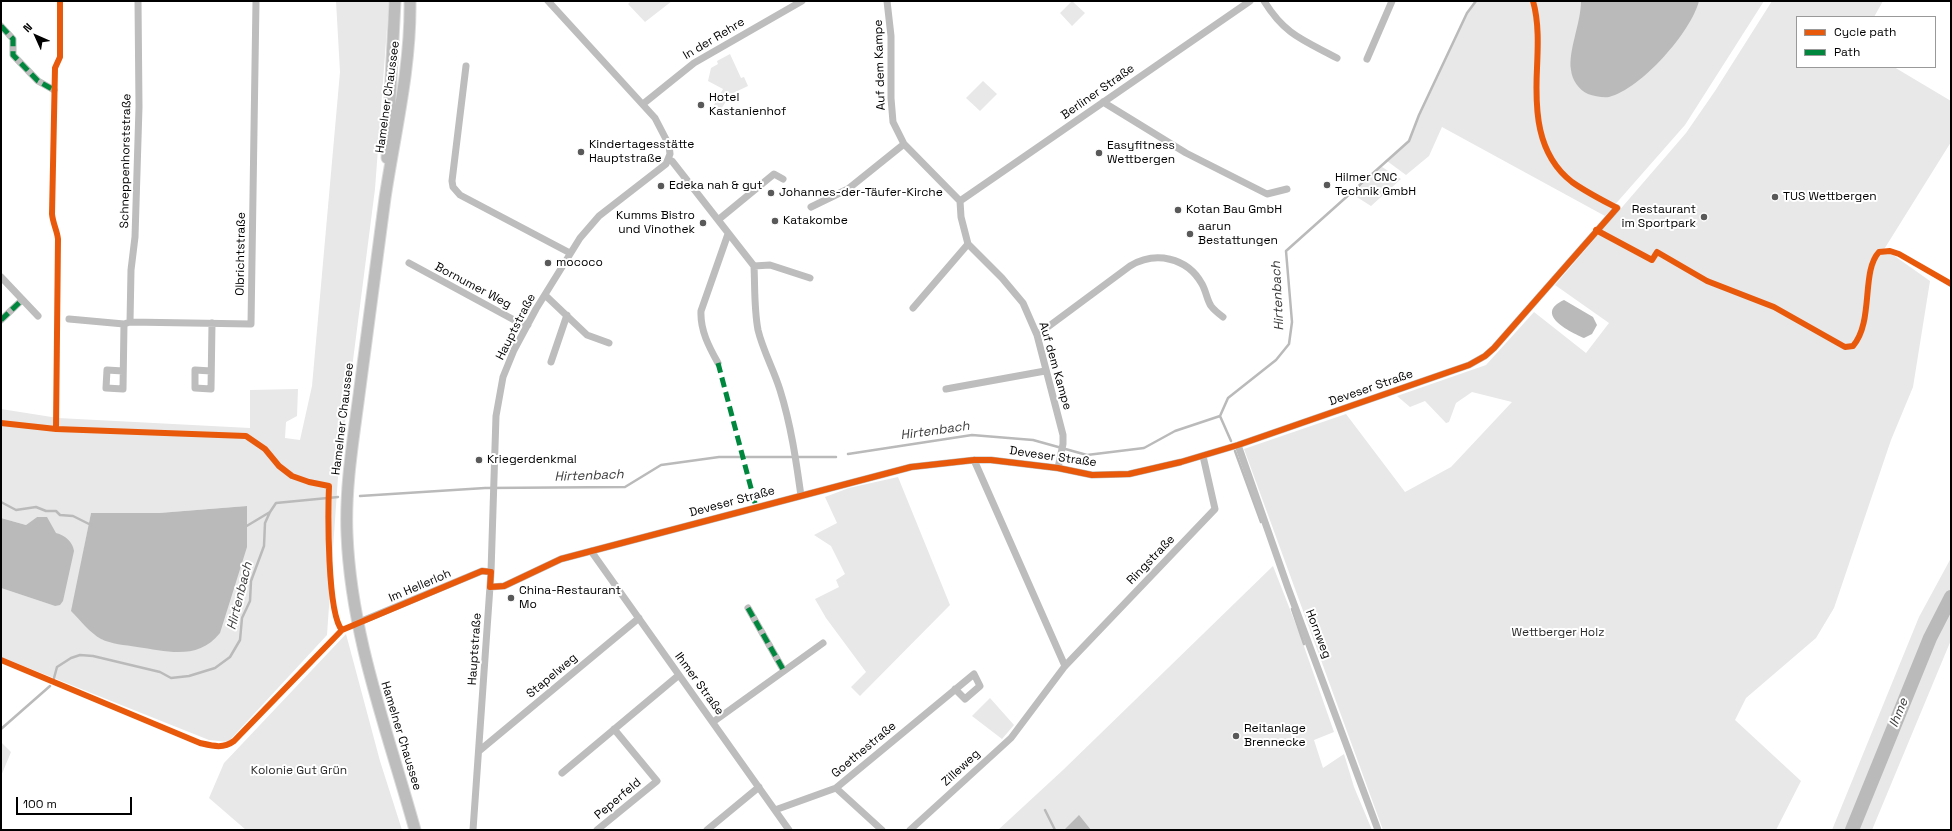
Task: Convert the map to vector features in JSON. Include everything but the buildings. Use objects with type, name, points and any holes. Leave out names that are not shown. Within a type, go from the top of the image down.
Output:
[{"type":"main road","name":"Hamelner Chaussee","points":[[386,196],[395,1]]},
{"type":"main road","name":"Hamelner Chaussee","points":[[410,1],[406,71],[399,126],[386,196],[349,469],[346,532],[349,573],[357,623],[367,668],[415,830]]},
{"type":"street","name":"Schneppenhorststraße","points":[[123,371],[135,237],[139,107],[138,1]]},
{"type":"street","name":"Olbrichtstraße","points":[[69,319],[127,323],[251,324],[256,1]]},
{"type":"street","points":[[548,1],[643,104],[661,126],[669,145],[669,160],[672,161],[754,266],[758,329],[763,349],[780,388],[795,456],[801,496]]},
{"type":"street","name":"In der Rehre","points":[[643,104],[694,63],[802,1]]},
{"type":"street","name":"Berliner Straße","points":[[960,201],[1250,1]]},
{"type":"street","points":[[1264,1],[1274,18],[1290,33],[1337,58]]},
{"type":"street","points":[[1367,60],[1392,1]]},
{"type":"street","name":"Auf dem Kampe","points":[[887,2],[891,36],[891,98],[893,122],[904,144],[960,201]]},
{"type":"street","points":[[1,26],[13,39],[13,55],[38,82],[54,90]]},
{"type":"street","points":[[466,66],[452,181],[453,187],[460,195],[570,253]]},
{"type":"street","points":[[1104,102],[1186,153],[1266,194],[1287,189]]},
{"type":"street","points":[[811,206],[848,190],[904,144]]},
{"type":"street","name":"Hauptstraße","points":[[473,830],[491,572],[496,416],[504,377],[514,350],[545,295],[580,238],[598,216],[666,164],[669,160]]},
{"type":"street","points":[[718,220],[774,174],[783,179]]},
{"type":"street","points":[[913,308],[968,244],[961,217],[960,201]]},
{"type":"street","name":"Deveser Straße","points":[[490,586],[504,586],[561,559],[911,467],[974,460],[991,460],[1058,468],[1092,475],[1129,474],[1203,456],[1238,445],[1469,365],[1484,356],[1494,348],[1617,208]]},
{"type":"street","points":[[718,364],[707,343],[701,319],[701,311],[728,234]]},
{"type":"street","name":"Auf dem Kampe","points":[[968,244],[1002,278],[1023,303],[1037,335],[1063,435],[1063,444],[1058,468]]},
{"type":"street","points":[[1037,335],[1130,266],[1141,260],[1154,258],[1166,258],[1177,262],[1196,275],[1202,284],[1211,306],[1223,317]]},
{"type":"street","name":"Bornumer Weg","points":[[409,263],[516,321],[528,325]]},
{"type":"street","points":[[754,266],[770,265],[810,278]]},
{"type":"street","points":[[1,277],[38,316]]},
{"type":"street","points":[[545,295],[587,335],[609,343]]},
{"type":"street","points":[[1,320],[22,300]]},
{"type":"street","points":[[550,362],[567,315]]},
{"type":"street","points":[[212,324],[212,371]]},
{"type":"street","points":[[946,389],[1046,371]]},
{"type":"street","name":"Hornweg","points":[[1238,445],[1288,588],[1378,830]]},
{"type":"street","name":"Ringstraße","points":[[1025,720],[1065,666],[1215,509],[1203,456]]},
{"type":"street","points":[[974,460],[1065,666]]},
{"type":"street","name":"Ihmer Straße","points":[[591,551],[789,830]]},
{"type":"street","name":"Im Hellerloh","points":[[357,623],[482,572],[491,572]]},
{"type":"street","points":[[748,608],[784,671]]},
{"type":"street","name":"Stapelweg","points":[[479,752],[639,618]]},
{"type":"street","points":[[713,722],[823,643]]},
{"type":"street","points":[[562,773],[679,675]]},
{"type":"street","name":"Goethestraße","points":[[775,810],[836,788],[955,689]]},
{"type":"street","name":"Zilleweg","points":[[910,830],[1011,738],[1025,720]]},
{"type":"street","name":"Peperfeld","points":[[597,830],[657,781],[614,729]]},
{"type":"street","points":[[707,830],[759,787]]},
{"type":"street","points":[[836,788],[882,830]]},
{"type":"green space","points":[[336,1],[389,1],[375,189],[338,477],[327,635],[228,742],[209,740],[1,657],[1,588],[55,606],[56,534],[37,517],[26,525],[1,518],[1,409],[58,418],[250,428],[250,390],[298,389],[297,416],[286,422],[285,438],[300,440],[312,386],[340,72]],"holes":[[[247,506],[103,640],[72,611],[91,513],[159,513]]]},
{"type":"green space","points":[[631,1],[672,1],[645,22],[628,4]]},
{"type":"green space","points":[[1072,1],[1085,13],[1072,26],[1060,13]]},
{"type":"green space","points":[[1476,1],[1764,1],[1685,125],[1605,216],[1442,127],[1429,156],[1406,175],[1387,161],[1409,142],[1419,115],[1467,13]]},
{"type":"green space","name":"Wettberger Holz","points":[[1772,1],[1883,1],[1875,16],[1796,16],[1796,68],[1896,68],[1951,101],[1951,142],[1883,251],[1879,253],[1889,252],[1930,281],[1913,387],[1891,440],[1834,608],[1816,638],[1746,698],[1735,720],[1801,781],[1776,830],[1383,830],[1244,449],[1346,414],[1405,492],[1451,467],[1512,402],[1472,392],[1456,403],[1449,422],[1446,423],[1425,401],[1410,407],[1397,396],[1486,365],[1534,312],[1586,353],[1609,323],[1555,285],[1686,133],[1715,91]],"holes":[[[1662,257],[1671,259],[1707,281],[1774,307],[1845,347],[1853,346],[1862,328],[1859,342],[1854,348],[1845,348],[1773,309],[1706,283]]]},
{"type":"green space","points":[[730,54],[741,78],[744,77],[748,86],[731,94],[721,109],[714,105],[723,89],[708,81],[711,68],[718,64],[717,61]]},
{"type":"green space","points":[[983,81],[997,94],[980,111],[966,98]]},
{"type":"green space","points":[[1382,167],[1401,179],[1371,206],[1352,194]]},
{"type":"green space","points":[[898,477],[950,605],[860,696],[851,687],[866,672],[826,618],[815,599],[839,587],[836,580],[845,574],[831,546],[814,535],[837,523],[825,497],[849,488]]},
{"type":"green space","points":[[1951,558],[1951,640],[1872,830],[1832,830],[1919,617]]},
{"type":"green space","name":"Reitanlage Brennecke","points":[[1273,566],[1300,635],[1334,732],[1314,740],[1323,768],[1344,754],[1354,787],[1372,830],[1056,830],[1055,828],[1052,830],[998,830],[1063,770]]},
{"type":"green space","name":"Kolonie Gut Grün","points":[[346,634],[380,761],[402,830],[246,830],[209,798],[224,763]]},
{"type":"green space","points":[[990,698],[1014,725],[1002,739],[972,716]]},
{"type":"green space","points":[[1,742],[11,752],[1,776]]},
{"type":"shaded area","points":[[1581,1],[1699,1],[1686,28],[1663,58],[1635,83],[1622,92],[1609,97],[1601,97],[1588,94],[1582,90],[1576,84],[1572,74],[1571,54]]},
{"type":"shaded area","points":[[1564,300],[1593,317],[1597,325],[1592,334],[1584,338],[1571,332],[1557,322],[1553,317],[1552,311],[1555,305]]},
{"type":"shaded area","points":[[247,506],[247,547],[220,633],[202,648],[192,651],[171,652],[109,642],[101,639],[93,633],[71,611],[91,513],[159,513]]},
{"type":"shaded area","points":[[37,517],[47,517],[56,533],[68,539],[74,551],[63,601],[60,605],[55,606],[1,588],[1,518],[26,525]]},
{"type":"shaded area","points":[[1079,815],[1091,830],[1065,830],[1065,829]]},
{"type":"waterway","name":"Hirtenbach","points":[[848,454],[972,435],[1033,440],[1087,455],[1144,448],[1175,431],[1220,416],[1228,398],[1276,360],[1289,344],[1292,322],[1286,251],[1409,141],[1419,115],[1467,13],[1476,1]]},
{"type":"waterway","points":[[1220,416],[1231,441]]},
{"type":"waterway","points":[[1235,451],[1261,522]]},
{"type":"waterway","name":"Hirtenbach","points":[[360,496],[485,488],[625,487],[661,465],[719,457],[836,457]]},
{"type":"waterway","name":"Hirtenbach","points":[[54,678],[57,667],[71,658],[80,655],[93,656],[160,672],[171,678],[189,676],[215,668],[230,657],[240,640],[242,618],[250,601],[251,581],[264,546],[265,523],[276,503],[338,497]]},
{"type":"waterway","points":[[1,502],[16,510],[36,507],[46,511],[56,511],[60,515],[73,516],[91,525]]},
{"type":"waterway","points":[[245,527],[270,512]]},
{"type":"waterway","name":"Ihme","points":[[1852,830],[1930,638],[1951,597]]},
{"type":"waterway","points":[[1292,609],[1304,644]]},
{"type":"waterway","name":"Hirtenbach","points":[[1,729],[50,686]]},
{"type":"waterway","points":[[1045,810],[1055,830]]},
{"type":"marked path","points":[[1,26],[13,39],[13,55],[38,81],[54,90]]},
{"type":"marked path","points":[[1,320],[22,300]]},
{"type":"marked path","points":[[718,363],[756,507]]},
{"type":"marked path","points":[[748,608],[784,671]]},
{"type":"cycle path","points":[[56,429],[58,239],[52,214],[55,68],[60,57],[60,1]]},
{"type":"cycle path","points":[[1,660],[200,743],[222,746],[230,744],[234,741],[342,630],[482,571],[491,572],[490,587],[504,586],[561,559],[911,467],[974,460],[991,460],[1058,468],[1092,475],[1129,474],[1181,462],[1238,445],[1469,365],[1485,356],[1494,348],[1617,208],[1588,193],[1572,182],[1560,171],[1551,158],[1545,144],[1540,130],[1538,115],[1536,84],[1538,34],[1533,1]]},
{"type":"cycle path","points":[[1596,230],[1652,260],[1657,252],[1707,281],[1774,307],[1845,347],[1853,346],[1859,336],[1866,311],[1870,271],[1879,252],[1890,251],[1899,254],[1951,284]]},
{"type":"cycle path","points":[[1,423],[56,429],[246,436],[265,449],[279,466],[292,476],[309,482],[329,486],[328,516],[331,584],[337,620],[342,630]]},
{"type":"place","name":"Hotel Kastanienhof","points":[[701,105]]},
{"type":"place","name":"Kindertagesstätte Hauptstraße","points":[[581,152]]},
{"type":"place","name":"Easyfitness Wettbergen","points":[[1099,153]]},
{"type":"place","name":"Hilmer CNC Technik GmbH","points":[[1327,185]]},
{"type":"place","name":"Edeka nah & gut","points":[[661,186]]},
{"type":"place","name":"Johannes-der-Täufer-Kirche","points":[[771,193]]},
{"type":"place","name":"TUS Wettbergen","points":[[1775,197]]},
{"type":"place","name":"Kotan Bau GmbH","points":[[1178,210]]},
{"type":"place","name":"Restaurant im Sportpark","points":[[1704,217]]},
{"type":"place","name":"Katakombe","points":[[775,221]]},
{"type":"place","name":"Kumms Bistro und Vinothek","points":[[703,223]]},
{"type":"place","name":"aarun Bestattungen","points":[[1190,234]]},
{"type":"place","name":"mococo","points":[[548,263]]},
{"type":"place","name":"Kriegerdenkmal","points":[[479,460]]},
{"type":"place","name":"China-Restaurant Mo","points":[[511,598]]},
{"type":"place","name":"Reitanlage Brennecke","points":[[1236,736]]}]
